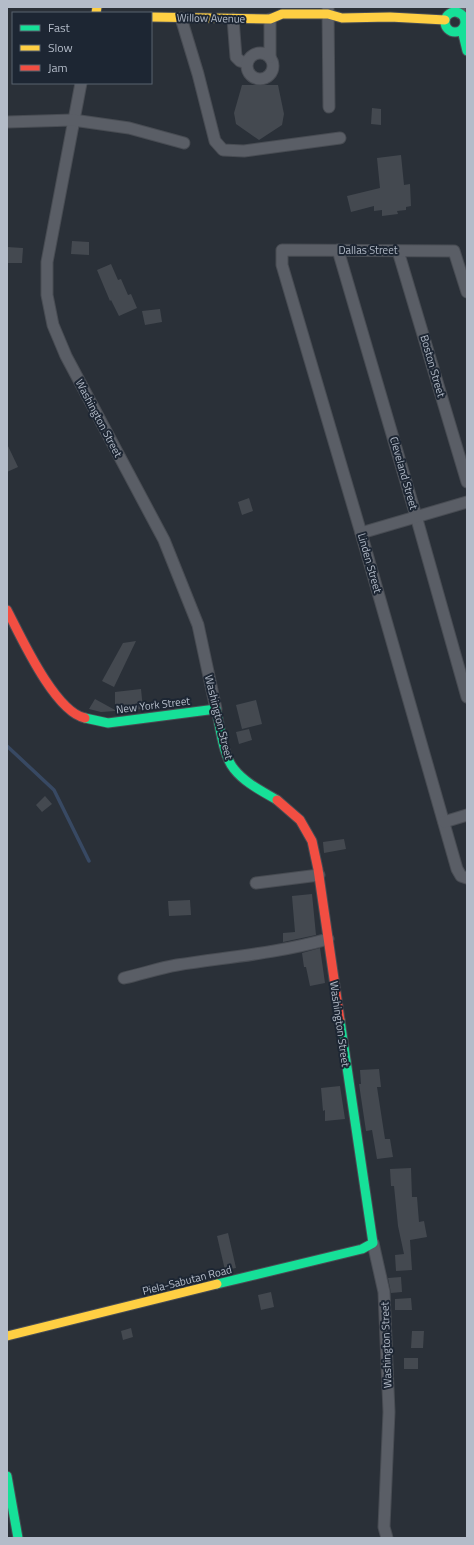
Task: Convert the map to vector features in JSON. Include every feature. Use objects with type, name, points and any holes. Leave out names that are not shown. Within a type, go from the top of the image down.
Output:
[{"type":"street","name":"Willow Avenue","points":[[152,17],[270,19],[282,14],[342,18],[390,12],[445,20],[451,13],[463,18]]},
{"type":"street","points":[[326,17],[329,107]]},
{"type":"street","points":[[181,18],[198,74],[215,141],[223,150],[244,151],[340,138]]},
{"type":"street","points":[[445,20],[445,25],[448,29],[452,32],[457,32],[463,18]]},
{"type":"street","points":[[463,18],[467,52]]},
{"type":"street","points":[[232,19],[236,56],[240,61],[248,63]]},
{"type":"street","name":"Willow Avenue","points":[[270,19],[282,24]]},
{"type":"street","points":[[270,19],[271,72],[269,75],[261,79],[249,73],[248,63],[250,58],[260,53],[270,57]]},
{"type":"street","name":"Washington Street","points":[[81,84],[47,262],[47,295],[53,326],[66,356],[164,540],[198,625],[227,755],[233,768],[244,779],[284,805],[300,820],[312,841],[319,875],[373,1244],[384,1292],[389,1412],[384,1527],[387,1538]]},
{"type":"street","points":[[7,122],[73,120],[129,128],[184,143]]},
{"type":"street","name":"Dallas Street","points":[[282,250],[454,251],[467,292]]},
{"type":"street","name":"Linden Street","points":[[282,250],[282,265],[361,533],[457,869],[464,877]]},
{"type":"street","name":"Cleveland Street","points":[[338,250],[467,697]]},
{"type":"street","name":"Boston Street","points":[[398,251],[467,482]]},
{"type":"street","points":[[361,533],[467,502]]},
{"type":"street","name":"New York Street","points":[[7,610],[36,666],[59,700],[80,717],[108,722],[137,720],[216,709]]},
{"type":"street","points":[[444,822],[467,815]]},
{"type":"street","points":[[256,882],[319,875]]},
{"type":"street","points":[[124,978],[175,966],[285,949],[328,939]]},
{"type":"street","name":"Piela-Sabutan Road","points":[[7,1336],[362,1249],[373,1244]]},
{"type":"street","points":[[7,1476],[18,1538]]},
{"type":"building","points":[[242,85],[278,85],[284,114],[282,125],[259,140],[236,124],[234,113]]},
{"type":"building","points":[[372,108],[381,109],[381,125],[371,124]]},
{"type":"building","points":[[401,155],[404,185],[410,184],[411,206],[406,207],[406,210],[397,211],[398,214],[382,216],[382,210],[374,211],[374,206],[351,212],[347,196],[380,188],[377,158]]},
{"type":"building","points":[[72,241],[89,242],[89,255],[71,254]]},
{"type":"building","points":[[7,247],[23,248],[22,263],[7,263]]},
{"type":"building","points":[[111,264],[118,280],[121,279],[128,295],[131,294],[137,308],[119,316],[111,300],[110,301],[97,270]]},
{"type":"building","points":[[160,309],[162,322],[145,325],[142,311]]},
{"type":"building","points":[[7,444],[18,467],[7,472]]},
{"type":"building","points":[[249,498],[253,511],[242,515],[238,502]]},
{"type":"building","points":[[136,641],[114,687],[102,681],[123,643]]},
{"type":"building","points":[[141,689],[143,709],[101,712],[89,709],[95,699],[115,710],[115,692]]},
{"type":"building","points":[[256,700],[262,724],[242,729],[236,705]]},
{"type":"building","points":[[249,729],[252,740],[239,744],[236,732]]},
{"type":"building","points":[[45,796],[52,804],[42,812],[36,805]]},
{"type":"building","points":[[344,839],[346,849],[324,853],[323,842]]},
{"type":"building","points":[[312,894],[316,935],[283,942],[283,933],[295,932],[292,896]]},
{"type":"building","points":[[190,900],[191,915],[169,916],[168,901]]},
{"type":"building","points":[[320,948],[325,983],[310,986],[306,967],[304,967],[302,953]]},
{"type":"building","points":[[379,1069],[381,1087],[377,1087],[385,1139],[390,1139],[393,1157],[377,1159],[372,1130],[366,1131],[359,1084],[361,1084],[360,1070]]},
{"type":"building","points":[[340,1086],[345,1119],[325,1121],[325,1110],[323,1111],[321,1088]]},
{"type":"building","points":[[411,1168],[412,1197],[417,1197],[419,1222],[424,1221],[427,1237],[410,1240],[412,1270],[396,1271],[395,1255],[404,1254],[398,1226],[394,1186],[391,1186],[390,1169]]},
{"type":"building","points":[[228,1233],[236,1268],[225,1270],[217,1236]]},
{"type":"building","points":[[401,1277],[402,1292],[391,1293],[388,1278]]},
{"type":"building","points":[[271,1292],[274,1307],[261,1310],[258,1295]]},
{"type":"building","points":[[411,1298],[412,1310],[395,1310],[395,1299]]},
{"type":"building","points":[[131,1328],[133,1337],[123,1340],[121,1331]]},
{"type":"building","points":[[412,1331],[424,1331],[423,1348],[411,1348]]},
{"type":"building","points":[[404,1358],[418,1358],[418,1369],[404,1369]]},
{"type":"waterway","points":[[7,746],[54,790],[89,861]]},
{"type":"traffic: fast","points":[[451,12],[459,12],[465,18],[465,22],[465,26],[459,32],[451,32],[445,26],[445,18],[451,12]]},
{"type":"traffic: fast","points":[[462,30],[467,51]]},
{"type":"traffic: fast","points":[[85,718],[108,723],[216,709],[227,757],[234,769],[248,783],[277,800]]},
{"type":"traffic: fast","points":[[217,1284],[362,1249],[373,1243],[340,1020]]},
{"type":"traffic: fast","points":[[7,1476],[18,1538]]},
{"type":"traffic: slow","points":[[96,12],[97,7]]},
{"type":"traffic: slow","points":[[152,17],[270,19],[282,14],[328,14],[342,18],[390,17],[445,20]]},
{"type":"traffic: slow","points":[[7,1336],[217,1284]]},
{"type":"traffic: jam","points":[[7,610],[40,672],[51,688],[62,702],[74,713],[85,718]]},
{"type":"traffic: jam","points":[[277,800],[300,820],[312,841],[318,869],[340,1020]]}]
